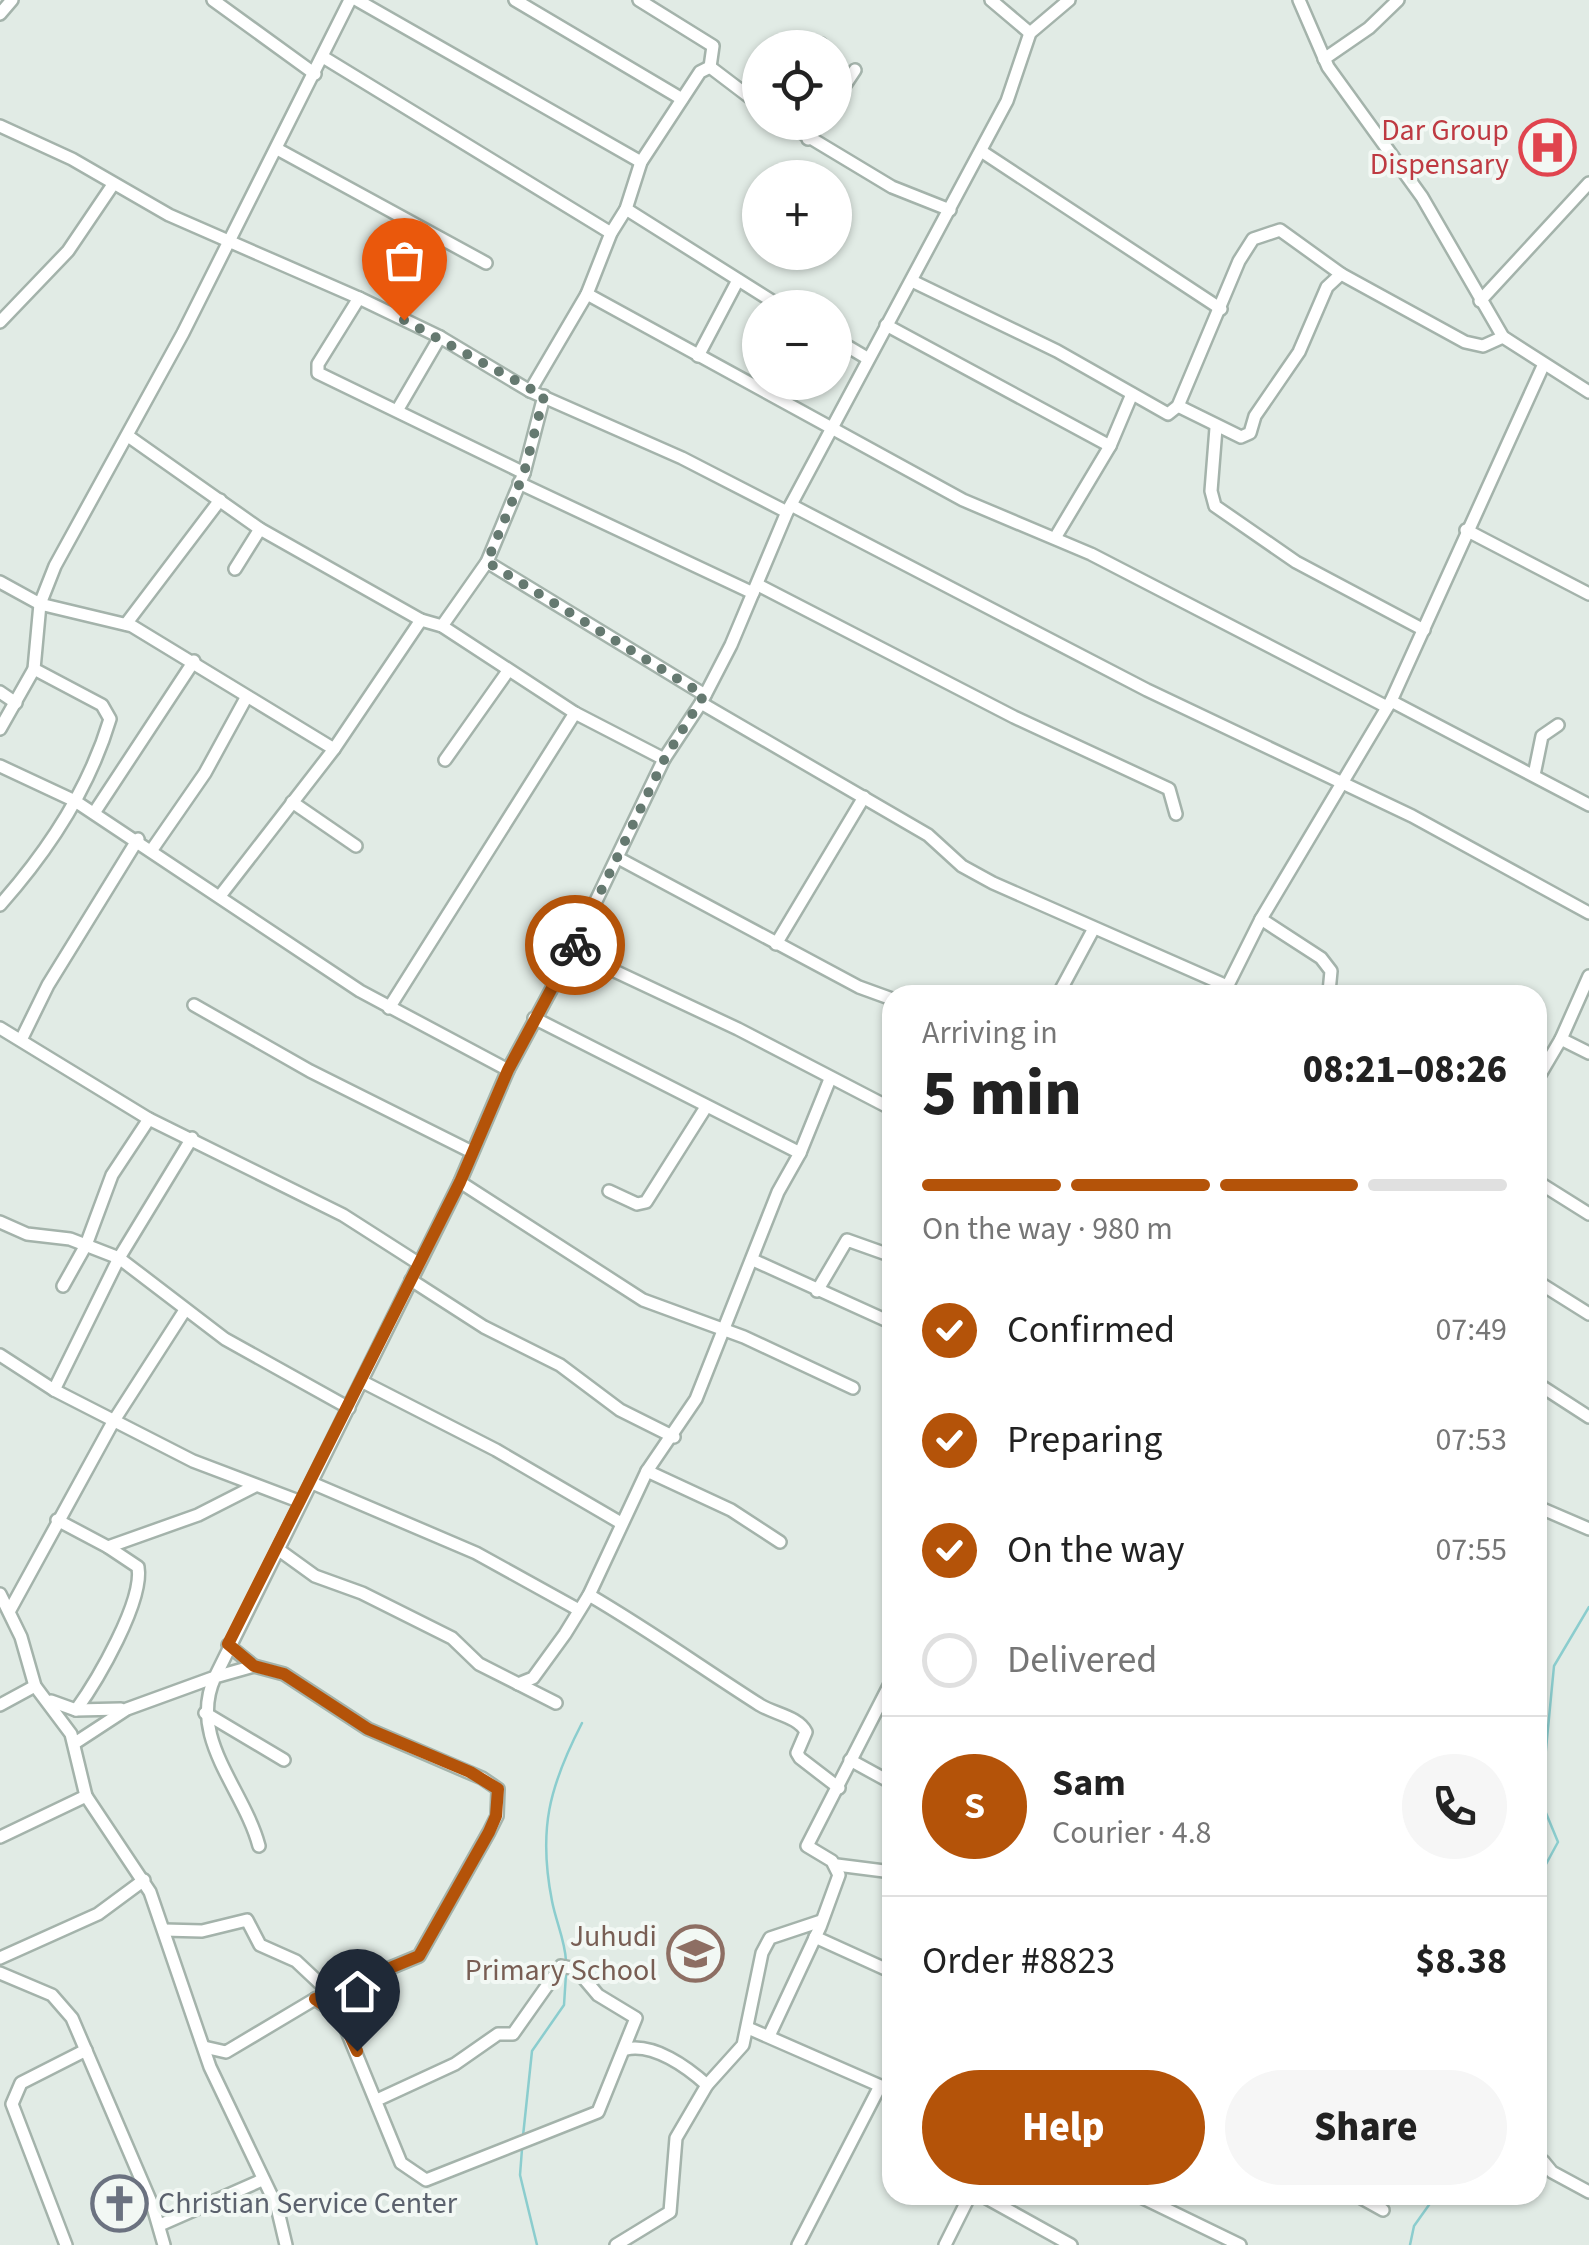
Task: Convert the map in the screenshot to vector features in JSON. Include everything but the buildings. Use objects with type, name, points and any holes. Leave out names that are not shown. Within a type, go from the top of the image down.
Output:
[{"type":"street","points":[[0,14],[12,0]]},
{"type":"street","points":[[213,0],[315,74]]},
{"type":"street","points":[[334,0],[351,2],[640,162]]},
{"type":"street","points":[[514,0],[682,98]]},
{"type":"street","points":[[639,0],[657,4],[713,46],[710,67]]},
{"type":"street","points":[[990,0],[1030,33]]},
{"type":"street","points":[[259,1846],[209,1735],[205,1713],[228,1644],[363,1382],[534,1018],[572,951],[664,760],[703,699],[789,509],[1016,82],[1030,33],[1068,0]]},
{"type":"street","points":[[1300,0],[1324,59],[1348,100],[1422,197],[1503,337],[1542,366],[1589,392]]},
{"type":"street","points":[[1324,59],[1398,0]]},
{"type":"street","points":[[0,729],[34,669],[40,604],[55,566],[128,436],[226,241],[279,150],[351,2]]},
{"type":"street","points":[[323,58],[611,234]]},
{"type":"street","points":[[530,391],[587,294],[611,234],[626,209],[640,162],[700,72],[710,67]]},
{"type":"street","points":[[710,67],[742,91]]},
{"type":"street","points":[[852,74],[855,70]]},
{"type":"street","points":[[0,126],[72,159],[112,186],[226,241],[440,338],[530,391],[816,522],[1342,786],[1412,816],[1589,912]]},
{"type":"street","points":[[810,140],[892,187],[950,210]]},
{"type":"street","points":[[279,150],[486,263]]},
{"type":"street","points":[[981,151],[1221,309]]},
{"type":"street","points":[[1480,301],[1589,183]]},
{"type":"street","points":[[0,322],[68,251],[112,186]]},
{"type":"street","points":[[626,209],[754,290]]},
{"type":"street","points":[[912,281],[1168,414],[1178,406],[1248,245],[1277,230],[1341,274],[1465,342],[1483,346],[1503,337]]},
{"type":"street","points":[[1178,406],[1216,428],[1241,436],[1250,433],[1256,416],[1299,352],[1327,287],[1341,274]]},
{"type":"street","points":[[698,356],[738,280]]},
{"type":"street","points":[[587,294],[963,500],[1056,538],[1534,774],[1589,805]]},
{"type":"street","points":[[359,298],[318,364],[318,373],[398,409],[521,478],[1014,718],[1169,789],[1176,814]]},
{"type":"street","points":[[886,325],[1110,446]]},
{"type":"street","points":[[398,409],[440,338]]},
{"type":"street","points":[[852,349],[867,358]]},
{"type":"street","points":[[1228,985],[1261,919],[1389,704],[1542,366]]},
{"type":"street","points":[[1056,538],[1110,446],[1132,394]]},
{"type":"street","points":[[442,626],[487,562],[521,478],[544,396]]},
{"type":"street","points":[[1216,428],[1211,490],[1215,506],[1296,562],[1424,630]]},
{"type":"street","points":[[128,436],[260,529],[421,620],[442,626],[575,713],[664,760]]},
{"type":"street","points":[[126,624],[220,500]]},
{"type":"street","points":[[235,569],[260,529]]},
{"type":"street","points":[[1466,530],[1589,594]]},
{"type":"street","points":[[487,562],[928,835],[962,866],[1214,985]]},
{"type":"street","points":[[0,582],[40,604],[126,624],[194,661],[246,698],[334,749]]},
{"type":"street","points":[[220,896],[334,749],[421,620]]},
{"type":"street","points":[[94,813],[194,661]]},
{"type":"street","points":[[0,905],[32,866],[75,801],[98,755],[109,712],[34,669]]},
{"type":"street","points":[[445,760],[508,670]]},
{"type":"street","points":[[0,692],[16,703]]},
{"type":"street","points":[[152,851],[204,773],[246,698]]},
{"type":"street","points":[[388,1008],[575,713]]},
{"type":"street","points":[[1534,774],[1542,736],[1558,725]]},
{"type":"street","points":[[0,766],[75,801],[138,839],[388,1008],[508,1070]]},
{"type":"street","points":[[776,944],[864,797]]},
{"type":"street","points":[[292,802],[356,846]]},
{"type":"street","points":[[22,1038],[48,985],[138,839]]},
{"type":"street","points":[[618,858],[776,944],[882,995]]},
{"type":"street","points":[[1261,919],[1321,958],[1333,976],[1331,985]]},
{"type":"street","points":[[1063,985],[1093,930]]},
{"type":"street","points":[[572,951],[738,1028],[882,1103]]},
{"type":"street","points":[[1547,1063],[1589,976]]},
{"type":"street","points":[[194,1005],[310,1071],[470,1150]]},
{"type":"street","points":[[534,1018],[800,1153]]},
{"type":"street","points":[[0,1028],[22,1038],[148,1119],[343,1215],[418,1264]]},
{"type":"street","points":[[1561,1039],[1589,1053]]},
{"type":"street","points":[[518,1684],[533,1678],[589,1595],[647,1472],[696,1400],[705,1368],[778,1192],[800,1153],[830,1079]]},
{"type":"street","points":[[609,1190],[637,1204],[646,1202],[706,1107]]},
{"type":"street","points":[[63,1286],[86,1245],[112,1175],[148,1119]]},
{"type":"street","points":[[54,1390],[119,1258],[192,1138]]},
{"type":"street","points":[[460,1182],[643,1300],[724,1329],[853,1388]]},
{"type":"street","points":[[1547,1188],[1589,1214]]},
{"type":"street","points":[[0,1222],[27,1234],[86,1245],[119,1258],[225,1339],[349,1408]]},
{"type":"street","points":[[817,1290],[847,1240],[882,1252]]},
{"type":"street","points":[[753,1260],[882,1319]]},
{"type":"street","points":[[411,1280],[484,1327],[560,1366],[620,1410],[674,1437]]},
{"type":"street","points":[[1547,1288],[1589,1314]]},
{"type":"street","points":[[10,1610],[113,1422],[186,1310]]},
{"type":"street","points":[[0,1355],[113,1422],[255,1486],[301,1502]]},
{"type":"street","points":[[363,1382],[496,1450],[621,1523]]},
{"type":"street","points":[[1547,1390],[1589,1418]]},
{"type":"street","points":[[647,1472],[731,1510],[780,1542]]},
{"type":"street","points":[[312,1483],[476,1553],[579,1610]]},
{"type":"street","points":[[108,1547],[198,1515],[255,1486]]},
{"type":"street","points":[[1547,1512],[1589,1529]]},
{"type":"street","points":[[57,1520],[138,1567],[140,1579],[122,1631],[76,1710]]},
{"type":"street","points":[[279,1550],[315,1576],[452,1638],[479,1664],[556,1703]]},
{"type":"street","points":[[0,1594],[10,1610],[35,1686],[64,1720],[74,1743],[86,1796],[144,1880],[215,2078],[277,2207],[286,2245]]},
{"type":"street","points":[[589,1595],[656,1632],[764,1708],[805,1727],[800,1758],[839,1788]]},
{"type":"street","points":[[215,2078],[226,2052],[329,1992],[419,1956],[489,1832],[496,1816],[498,1789],[470,1772],[368,1729],[284,1674],[254,1666],[228,1644]]},
{"type":"street","points":[[74,1743],[127,1709],[254,1666]]},
{"type":"street","points":[[0,1705],[35,1686]]},
{"type":"street","points":[[48,1700],[76,1710],[127,1709]]},
{"type":"street","points":[[882,1701],[807,1846],[837,1866],[882,1871]]},
{"type":"street","points":[[205,1713],[284,1760]]},
{"type":"street","points":[[850,1760],[882,1778]]},
{"type":"street","points":[[0,1837],[86,1796]]},
{"type":"street","points":[[768,2036],[836,1888],[837,1866]]},
{"type":"street","points":[[0,1958],[98,1914],[144,1880]]},
{"type":"street","points":[[164,1930],[202,1930],[246,1920],[260,1945],[296,1961],[329,1992]]},
{"type":"street","points":[[616,2245],[670,2212],[676,2138],[708,2085],[743,2045],[762,1953],[770,1938],[822,1921]]},
{"type":"street","points":[[815,1936],[882,1967]]},
{"type":"street","points":[[315,1999],[341,2017],[400,2163],[426,2180],[598,2112],[634,2030],[634,2014],[598,1996],[581,1974],[566,1965],[557,1968],[513,2034],[498,2034],[455,2064],[377,2100]]},
{"type":"street","points":[[0,1974],[52,1995],[72,2018],[160,2226],[164,2245]]},
{"type":"street","points":[[748,2028],[882,2086]]},
{"type":"street","points":[[634,2030],[644,2048]]},
{"type":"street","points":[[204,2047],[226,2052]]},
{"type":"street","points":[[626,2049],[644,2048],[688,2068],[708,2085]]},
{"type":"street","points":[[66,2245],[12,2104],[20,2082],[86,2050]]},
{"type":"street","points":[[798,2245],[882,2095]]},
{"type":"street","points":[[1547,2166],[1589,2192]]},
{"type":"street","points":[[160,2226],[262,2180]]},
{"type":"street","points":[[947,2245],[965,2205]]},
{"type":"street","points":[[1000,2205],[1072,2245]]},
{"type":"street","points":[[1158,2205],[1240,2245]]},
{"type":"street","points":[[1373,2205],[1382,2210]]},
{"type":"waterway","points":[[1547,1739],[1554,1666],[1589,1607]]},
{"type":"waterway","points":[[566,1961],[548,1876],[547,1830],[554,1789],[582,1723]]},
{"type":"waterway","points":[[1547,1815],[1558,1842],[1547,1862]]},
{"type":"waterway","points":[[523,2136],[532,2051],[564,2005],[566,1974]]},
{"type":"waterway","points":[[522,2149],[520,2175],[537,2245]]},
{"type":"waterway","points":[[1410,2245],[1414,2226],[1429,2205]]},
{"type":"way so far","points":[[404,320],[544,396],[524,473],[487,562],[704,695],[664,760],[575,945]]},
{"type":"place","name":"Dar Group Dispensary","points":[[1548,147]]},
{"type":"place","name":"Juhudi Primary School","points":[[696,1953]]},
{"type":"place","name":"Christian Service Center","points":[[119,2203]]},
{"type":"route","points":[[357,2051],[341,2017],[315,1999],[419,1956],[489,1832],[499,1804],[498,1789],[470,1772],[368,1729],[284,1674],[240,1658],[228,1644],[363,1382],[460,1182],[470,1150],[508,1070],[575,945]]}]
